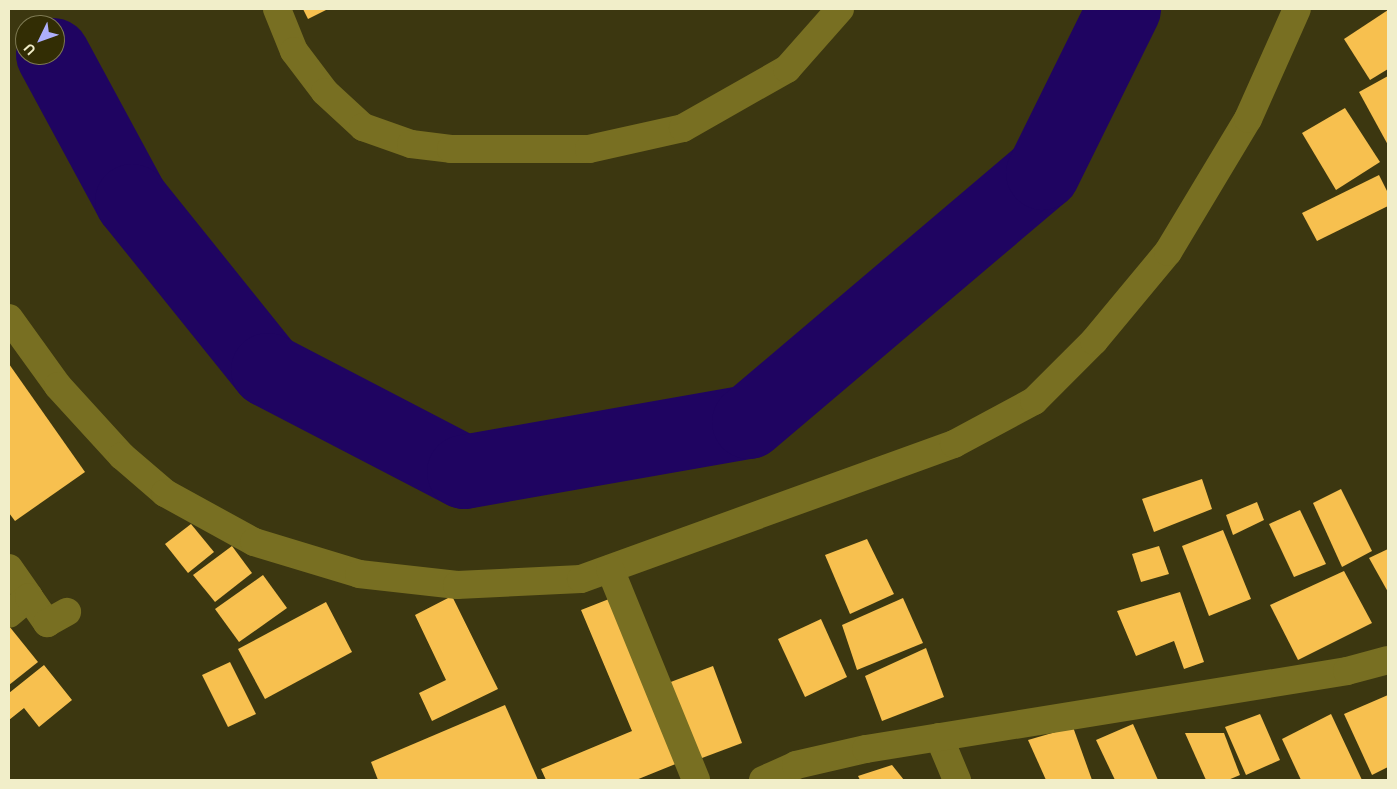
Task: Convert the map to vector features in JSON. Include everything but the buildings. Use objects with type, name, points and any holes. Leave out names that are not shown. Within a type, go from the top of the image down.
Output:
[{"type":"street","points":[[277,9],[294,51],[325,92],[363,127],[411,144],[443,148],[530,149],[589,149],[683,128],[787,69],[840,9]]},
{"type":"street","points":[[9,318],[58,386],[122,456],[165,493],[254,542],[359,574],[457,585],[581,579],[954,444],[1034,401],[1094,340],[1168,252],[1248,119],[1297,9]]},
{"type":"street","points":[[9,568],[47,623],[67,612]]},
{"type":"street","points":[[610,569],[696,780]]},
{"type":"street","points":[[9,614],[29,597]]},
{"type":"street","points":[[763,780],[796,765],[939,737],[1347,671],[1388,660]]},
{"type":"street","points":[[939,737],[957,780]]},
{"type":"waterway","points":[[58,65],[132,201],[268,370],[464,472],[749,422],[1043,173],[1124,9]]}]
